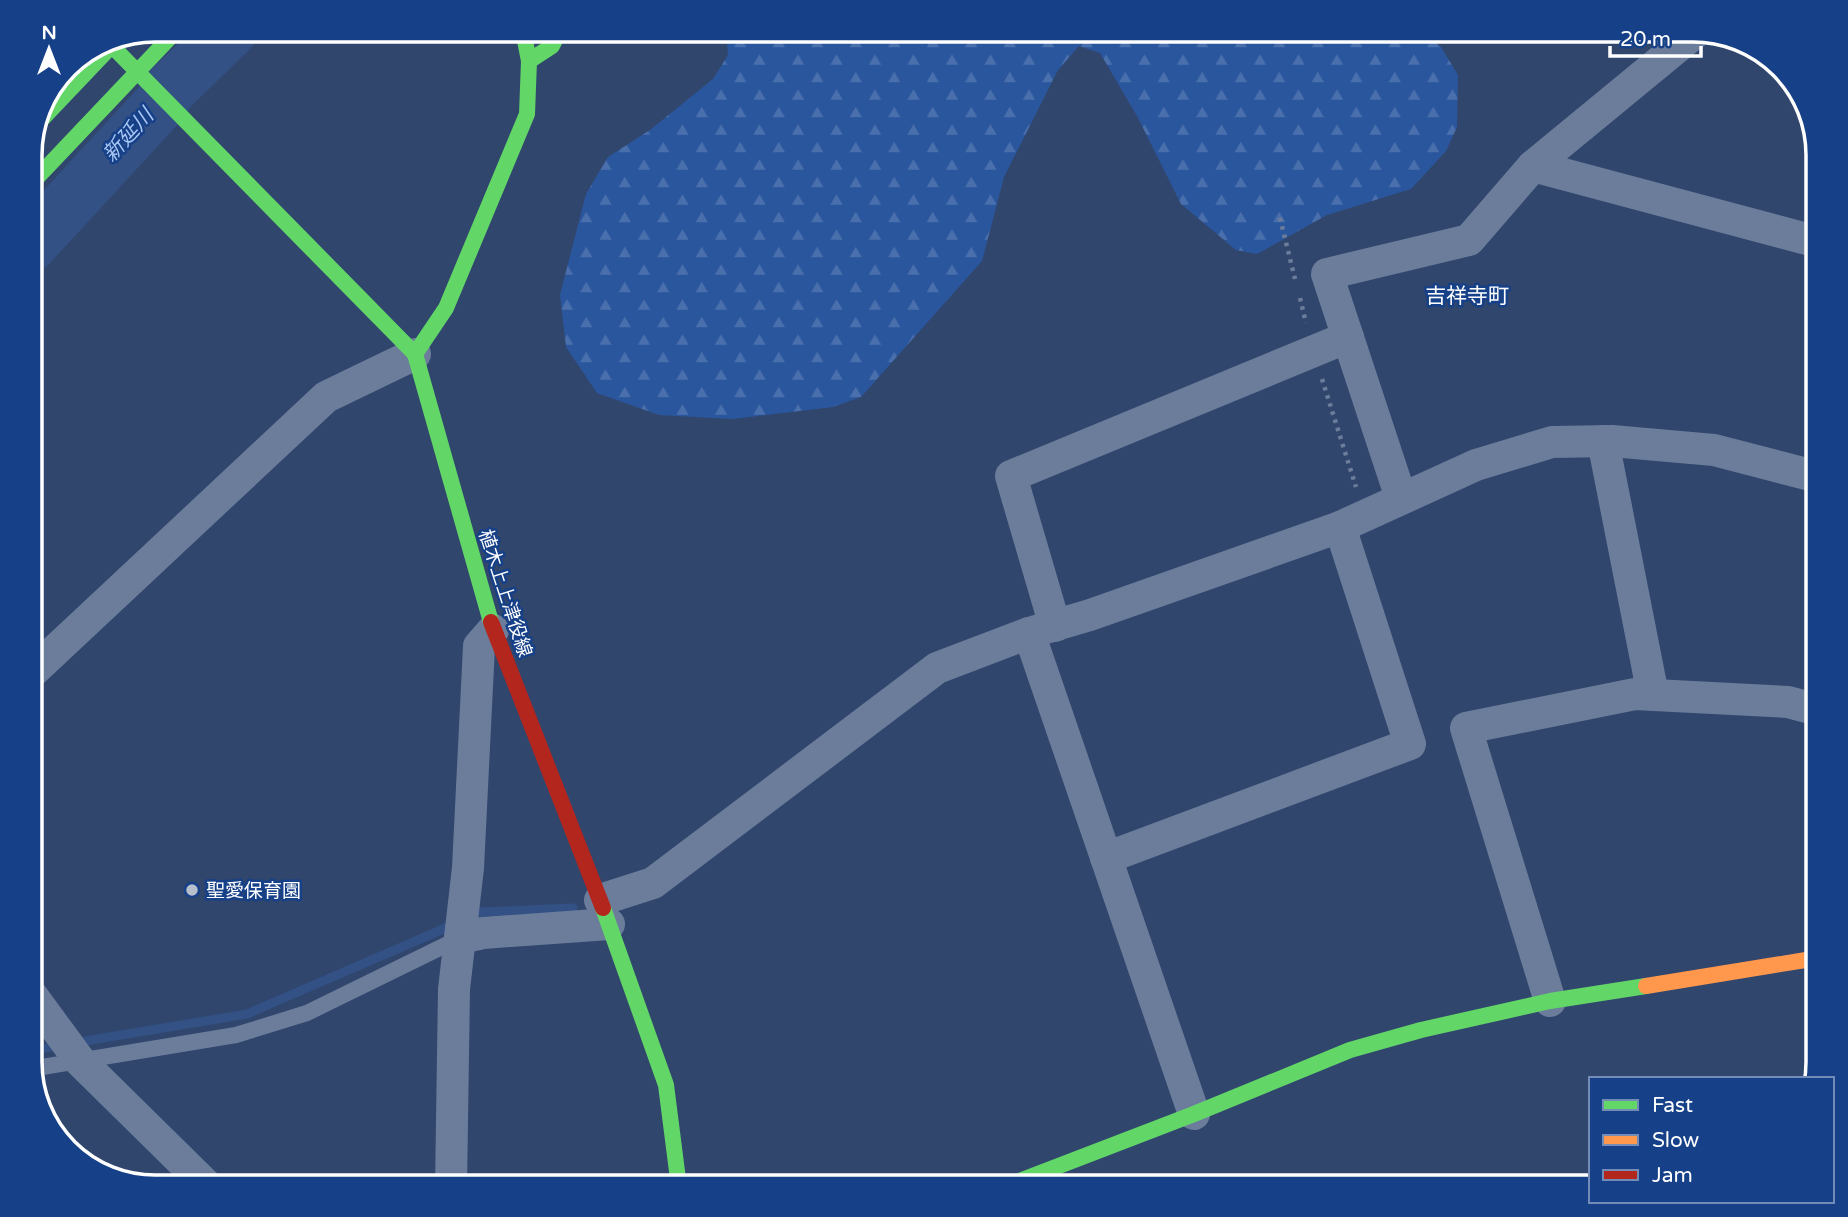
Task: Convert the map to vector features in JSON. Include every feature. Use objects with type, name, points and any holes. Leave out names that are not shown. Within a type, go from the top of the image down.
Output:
[{"type":"street","points":[[42,172],[166,42]]},
{"type":"street","points":[[42,663],[326,397],[415,354],[446,308],[527,114],[529,61],[525,42]]},
{"type":"street","points":[[529,61],[554,42]]},
{"type":"street","points":[[1401,498],[1327,274],[1469,240],[1533,166],[1684,42]]},
{"type":"street","points":[[120,48],[137,73],[415,354]]},
{"type":"street","points":[[53,107],[102,56]]},
{"type":"street","points":[[1533,166],[1806,239]]},
{"type":"street","points":[[1194,1114],[1106,858],[1042,629],[1011,476],[1348,337]]},
{"type":"street","name":"植木上上津役線","points":[[415,354],[493,630],[605,912],[666,1086],[677,1175]]},
{"type":"street","points":[[1603,441],[1653,695]]},
{"type":"street","points":[[460,938],[605,912],[653,883],[937,668],[1042,629],[1340,527],[1476,465],[1552,442],[1603,441],[1714,450],[1806,474]]},
{"type":"street","points":[[1106,858],[1410,744],[1340,527]]},
{"type":"street","points":[[451,1175],[454,989],[468,868],[479,646],[493,630]]},
{"type":"street","points":[[1550,1001],[1466,728],[1634,694],[1788,702],[1806,707]]},
{"type":"street","points":[[1035,1175],[1350,1050],[1421,1030],[1550,1001],[1806,960]]},
{"type":"street","points":[[42,1009],[80,1061],[196,1175]]},
{"type":"lane","points":[[42,1067],[236,1035],[307,1013],[460,938]]},
{"type":"green space","points":[[727,42],[1435,42],[1458,75],[1457,127],[1446,151],[1411,189],[1327,215],[1257,254],[1236,250],[1181,204],[1137,116],[1100,53],[1079,46],[1058,70],[1004,177],[982,261],[861,397],[833,407],[732,419],[659,415],[597,393],[566,347],[560,295],[586,194],[608,157],[650,130],[713,79],[728,55]]},
{"type":"waterway","name":"新延川","points":[[42,232],[160,104],[172,87],[219,42]]},
{"type":"waterway","points":[[468,918],[481,912],[573,908]]},
{"type":"waterway","points":[[73,1043],[247,1014],[455,924]]},
{"type":"waterway","points":[[42,1049],[59,1045]]},
{"type":"traffic: fast","points":[[42,172],[166,42]]},
{"type":"traffic: fast","points":[[491,622],[415,354],[446,308],[527,114],[529,61],[525,42]]},
{"type":"traffic: fast","points":[[529,61],[554,42]]},
{"type":"traffic: fast","points":[[116,50],[415,354]]},
{"type":"traffic: fast","points":[[53,107],[102,55]]},
{"type":"traffic: fast","points":[[603,908],[666,1085],[677,1175]]},
{"type":"traffic: fast","points":[[1035,1175],[1350,1050],[1421,1030],[1550,1001],[1646,986]]},
{"type":"traffic: slow","points":[[1646,986],[1806,960]]},
{"type":"traffic: jam","points":[[491,622],[603,908]]},
{"type":"place","name":"聖愛保育園","points":[[192,890]]},
{"type":"district","name":"吉祥寺町","points":[[1467,296]]}]
